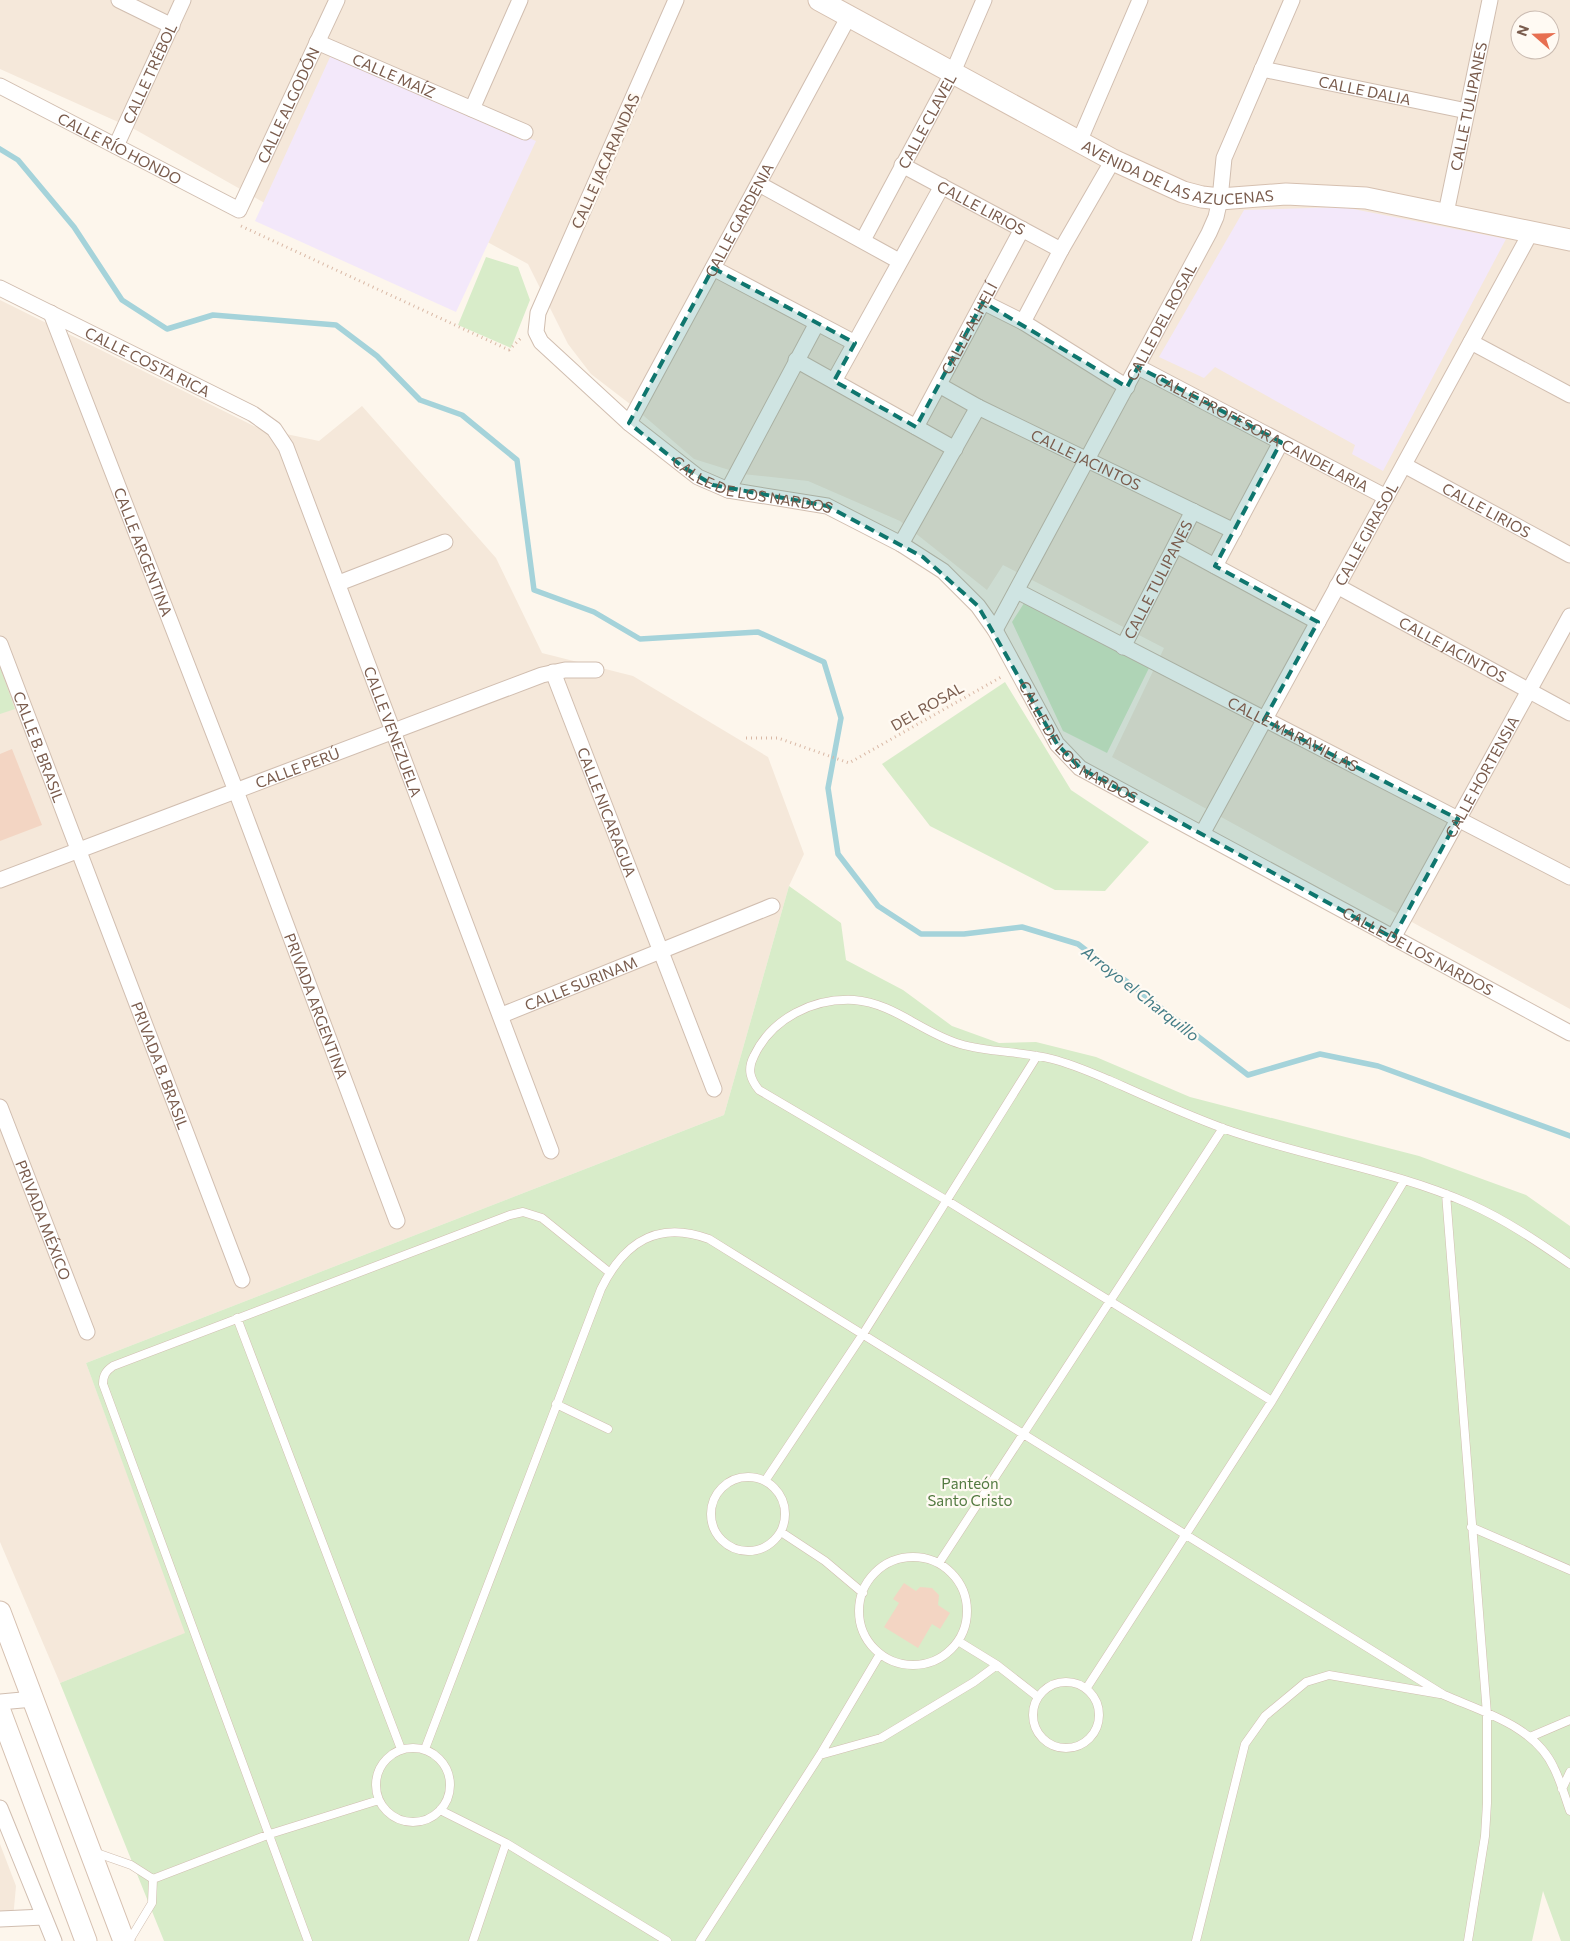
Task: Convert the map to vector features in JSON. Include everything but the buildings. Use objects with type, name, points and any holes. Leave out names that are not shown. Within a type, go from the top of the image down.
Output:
[{"type":"street","points":[[119,0],[172,26]]},
{"type":"street","name":"CALLE TRÉBOL","points":[[116,146],[183,0]]},
{"type":"street","name":"CALLE ALGODÓN","points":[[239,210],[336,0]]},
{"type":"street","points":[[472,109],[520,0]]},
{"type":"street","name":"CALLE JACARANDAS","points":[[535,323],[676,0]]},
{"type":"street","name":"CALLE CLAVEL","points":[[863,240],[953,72],[984,0]]},
{"type":"street","points":[[1079,142],[1140,0]]},
{"type":"street","name":"CALLE DEL ROSAL","points":[[995,630],[1209,233],[1216,217],[1220,199],[1224,158],[1292,0]]},
{"type":"street","name":"CALLE TULIPANES","points":[[1446,213],[1487,1]]},
{"type":"street","name":"AVENIDA DE LAS AZUCENAS","points":[[826,2],[1113,160],[1177,189],[1202,197],[1220,199],[1286,194],[1342,196],[1386,201],[1570,240]]},
{"type":"street","name":"CALLE GARDENIA","points":[[629,423],[850,16]]},
{"type":"street","name":"CALLE MAÍZ","points":[[317,42],[525,132]]},
{"type":"street","name":"CALLE DALIA","points":[[1262,68],[1467,111]]},
{"type":"street","name":"CALLE RÍO HONDO","points":[[0,86],[239,210]]},
{"type":"street","points":[[1023,322],[1061,250],[1113,160]]},
{"type":"street","name":"CALLE LIRIOS","points":[[902,165],[1061,250]]},
{"type":"street","points":[[759,184],[899,261]]},
{"type":"street","points":[[834,381],[942,186]]},
{"type":"street","name":"CALLE ALHELÍ","points":[[916,427],[1022,230]]},
{"type":"street","name":"CALLE GIRASOL","points":[[1202,834],[1531,232]]},
{"type":"street","points":[[713,268],[855,343]]},
{"type":"street","name":"CALLE COSTA RICA","points":[[0,288],[253,414],[274,429],[286,447]]},
{"type":"street","points":[[983,302],[1023,322],[1127,387]]},
{"type":"street","name":"CALLE ARGENTINA","points":[[51,313],[236,791]]},
{"type":"street","points":[[535,323],[536,332],[541,342],[629,423]]},
{"type":"street","points":[[728,490],[817,323]]},
{"type":"street","points":[[1471,342],[1570,395]]},
{"type":"street","points":[[796,360],[955,449]]},
{"type":"street","name":"CALLE PROFESORA CANDELARIA","points":[[1138,367],[1386,497]]},
{"type":"street","name":"CALLE JACINTOS","points":[[939,385],[978,407],[1234,531]]},
{"type":"street","points":[[901,544],[978,407]]},
{"type":"street","name":"CALLE DE LOS NARDOS","points":[[629,423],[698,477],[728,490],[827,506],[901,544],[943,571],[978,606],[995,630],[1057,744],[1080,768],[1570,1032]]},
{"type":"street","points":[[1215,566],[1281,442]]},
{"type":"street","name":"CALLE VENEZUELA","points":[[286,447],[502,1015],[551,1151]]},
{"type":"street","name":"CALLE LIRIOS","points":[[1404,465],[1570,555]]},
{"type":"street","name":"CALLE TULIPANES","points":[[1124,647],[1193,511]]},
{"type":"street","points":[[339,583],[445,542]]},
{"type":"street","points":[[1176,544],[1318,622]]},
{"type":"street","name":"CALLE JACINTOS","points":[[1337,586],[1570,713]]},
{"type":"street","name":"CALLE MARAVILLAS","points":[[1017,591],[1264,720],[1458,818],[1570,878]]},
{"type":"street","name":"CALLE HORTENSIA","points":[[1393,938],[1570,616]]},
{"type":"street","name":"CALLE B. BRASIL","points":[[0,644],[78,851]]},
{"type":"street","name":"CALLE PERÚ","points":[[0,880],[553,672],[596,670]]},
{"type":"street","name":"CALLE NICARAGUA","points":[[553,672],[714,1089]]},
{"type":"street","name":"PRIVADA ARGENTINA","points":[[236,791],[397,1221]]},
{"type":"street","name":"PRIVADA B. BRASIL","points":[[78,851],[242,1280]]},
{"type":"street","name":"CALLE SURINAM","points":[[502,1015],[772,906]]},
{"type":"street","name":"PRIVADA MÉXICO","points":[[0,1107],[87,1332]]},
{"type":"street","points":[[0,1612],[124,1941]]},
{"type":"street","points":[[0,1702],[33,1699]]},
{"type":"street","points":[[0,1711],[86,1941]]},
{"type":"street","points":[[1,1814],[54,1941]]},
{"type":"street","points":[[0,1918],[44,1917]]},
{"type":"lane","points":[[1272,1401],[946,1200],[759,1090],[752,1082],[750,1072],[753,1058],[762,1042],[779,1024],[796,1011],[817,1004],[853,1000],[891,1009],[927,1030],[960,1044],[1037,1056],[1072,1064],[1223,1128],[1446,1194],[1510,1224],[1570,1264]]},
{"type":"lane","points":[[765,1481],[864,1334],[1037,1056]]},
{"type":"lane","points":[[939,1563],[1223,1128]]},
{"type":"lane","points":[[1086,1689],[1272,1401],[1404,1182]]},
{"type":"lane","points":[[1446,1194],[1487,1714],[1485,1836],[1468,1941]]},
{"type":"lane","points":[[308,1941],[103,1384],[103,1377],[106,1371],[113,1366],[522,1212],[542,1218],[609,1272]]},
{"type":"lane","points":[[425,1749],[556,1404],[609,1272],[620,1258],[649,1236],[664,1232],[694,1234],[709,1240],[1024,1433],[1444,1695],[1511,1725],[1530,1737],[1554,1767],[1570,1811]]},
{"type":"lane","points":[[237,1318],[401,1749]]},
{"type":"lane","points":[[556,1404],[608,1429]]},
{"type":"lane","points":[[742,1477],[765,1481],[775,1488],[783,1503],[785,1521],[781,1532],[764,1548],[747,1552],[730,1548],[721,1541],[714,1531],[711,1508],[714,1497],[721,1487],[731,1480],[742,1477]]},
{"type":"lane","points":[[1471,1526],[1570,1570]]},
{"type":"lane","points":[[781,1532],[825,1562],[863,1593]]},
{"type":"lane","points":[[901,1558],[925,1558],[939,1563],[953,1575],[965,1596],[966,1618],[958,1641],[939,1658],[919,1665],[896,1663],[880,1654],[865,1637],[860,1626],[859,1607],[867,1582],[880,1568],[901,1558]]},
{"type":"lane","points":[[958,1641],[997,1665],[1038,1697]]},
{"type":"lane","points":[[700,1941],[820,1755],[880,1654]]},
{"type":"lane","points":[[820,1755],[881,1738],[974,1682],[997,1665]]},
{"type":"lane","points":[[1196,1941],[1245,1744],[1264,1716],[1306,1682],[1329,1675],[1444,1695]]},
{"type":"lane","points":[[1066,1682],[1077,1684],[1086,1689],[1098,1705],[1098,1726],[1086,1743],[1066,1749],[1056,1748],[1039,1736],[1033,1716],[1038,1697],[1046,1689],[1066,1682]]},
{"type":"lane","points":[[1530,1737],[1570,1720]]},
{"type":"lane","points":[[413,1747],[425,1749],[436,1755],[444,1764],[449,1775],[450,1788],[447,1799],[440,1810],[425,1819],[407,1822],[385,1810],[379,1800],[376,1785],[379,1770],[388,1757],[401,1749],[413,1747]]},
{"type":"lane","points":[[1562,1789],[1570,1772]]},
{"type":"lane","points":[[153,1879],[270,1834],[379,1800]]},
{"type":"lane","points":[[440,1810],[506,1843],[668,1941]]},
{"type":"lane","points":[[473,1941],[506,1843]]},
{"type":"lane","points":[[90,1851],[131,1865],[153,1879]]},
{"type":"lane","points":[[129,1941],[152,1903],[153,1879]]},
{"type":"path","points":[[239,210],[241,226],[508,350],[535,323]]},
{"type":"path","name":"DEL ROSAL","points":[[746,738],[778,738],[849,763],[1016,668]]},
{"type":"highlighted area","points":[[713,268],[855,343],[834,381],[916,427],[983,302],[1127,387],[1138,367],[1281,442],[1215,566],[1318,622],[1264,720],[1458,819],[1393,938],[1080,768],[1057,744],[978,606],[923,557],[827,506],[713,485],[683,467],[629,423]]},
{"type":"shaded area","points":[[0,0],[1570,0],[1570,1009],[1112,757],[1164,648],[1003,565],[987,590],[900,521],[808,481],[742,474],[694,459],[630,404],[591,374],[568,344],[528,264],[480,238],[448,307],[136,130],[0,69]]},
{"type":"shaded area","points":[[331,55],[536,141],[456,312],[255,221]]},
{"type":"shaded area","points":[[1343,207],[1506,239],[1383,471],[1352,454],[1355,445],[1215,367],[1204,378],[1159,357],[1244,210]]},
{"type":"shaded area","points":[[0,300],[258,428],[319,441],[362,406],[496,558],[542,653],[633,676],[768,757],[804,854],[789,886],[724,1115],[86,1363],[186,1633],[60,1683],[0,1542]]},
{"type":"shaded area","points":[[0,1844],[16,1886],[13,1919],[0,1921]]},
{"type":"green space","points":[[486,257],[518,267],[530,300],[511,348],[458,325]]},
{"type":"green space","points":[[1026,600],[1151,664],[1107,753],[1063,731],[1012,622]]},
{"type":"green space","points":[[0,667],[15,709],[0,714]]},
{"type":"green space","points":[[1005,682],[1071,790],[1149,842],[1105,891],[1055,890],[930,826],[882,764]]},
{"type":"green space","name":"Panteón Santo Cristo","points":[[789,886],[841,923],[846,960],[903,990],[952,1026],[999,1043],[1036,1042],[1096,1057],[1190,1097],[1419,1156],[1526,1195],[1570,1226],[1570,1941],[1561,1941],[1543,1891],[1532,1941],[164,1941],[60,1683],[185,1633],[86,1363],[724,1115]]},
{"type":"waterway","name":"Arroyo el Charquillo","points":[[0,149],[18,160],[74,227],[122,300],[167,329],[213,315],[336,325],[377,356],[420,400],[462,415],[517,460],[534,590],[594,612],[640,639],[758,632],[824,662],[841,718],[828,788],[838,854],[878,906],[921,934],[964,934],[1022,927],[1078,944],[1248,1075],[1320,1054],[1378,1066],[1570,1136]]}]
